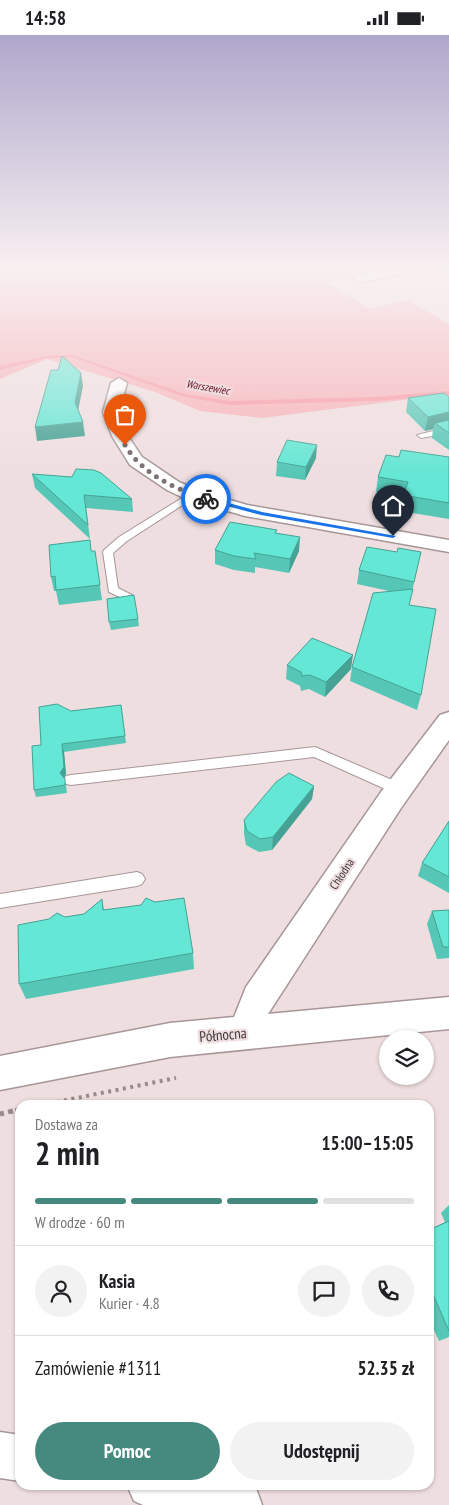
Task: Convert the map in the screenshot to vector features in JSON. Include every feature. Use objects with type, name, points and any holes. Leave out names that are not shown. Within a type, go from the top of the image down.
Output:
[{"type":"street","points":[[119,383],[111,412],[120,436],[130,454],[152,474],[193,495],[261,513],[449,546]]},
{"type":"street","name":"Chłodna","points":[[250,1033],[251,1015],[258,998],[399,789],[449,721]]},
{"type":"street","name":"Północna","points":[[0,1073],[170,1040],[449,1013]]},
{"type":"street","points":[[0,1455],[15,1457]]},
{"type":"street","points":[[172,1490],[239,1505]]},
{"type":"lane","points":[[421,435],[449,430]]},
{"type":"lane","points":[[128,597],[114,590],[108,552],[123,539],[193,495]]},
{"type":"lane","points":[[71,780],[315,752],[399,789]]},
{"type":"lane","points":[[0,901],[138,879]]},
{"type":"path","points":[[66,1100],[176,1077]]},
{"type":"path","points":[[0,1114],[15,1110]]},
{"type":"shaded area","points":[[0,338],[449,338],[449,397],[427,397],[262,418],[200,411],[155,392],[47,359],[0,379]]},
{"type":"building","points":[[62,356],[81,373],[75,402],[83,422],[35,427],[51,370],[58,370]]},
{"type":"building","points":[[444,393],[449,397],[449,412],[428,417],[408,398]]},
{"type":"building","points":[[449,420],[449,433],[435,423]]},
{"type":"building","points":[[287,440],[317,445],[306,467],[277,462]]},
{"type":"building","points":[[401,450],[449,457],[449,503],[403,495],[408,482],[378,477],[386,455],[399,457]]},
{"type":"building","points":[[76,469],[94,470],[101,473],[132,499],[84,495],[88,525],[32,474],[72,477]]},
{"type":"building","points":[[230,522],[277,530],[275,533],[300,537],[290,559],[254,553],[256,559],[234,556],[215,550]]},
{"type":"building","points":[[90,540],[91,551],[95,551],[100,585],[56,590],[55,576],[51,577],[49,545]]},
{"type":"building","points":[[367,547],[397,552],[398,548],[421,552],[414,582],[359,570]]},
{"type":"building","points":[[413,589],[409,605],[436,609],[421,695],[352,667],[373,593]]},
{"type":"building","points":[[134,595],[138,619],[109,622],[107,599]]},
{"type":"building","points":[[312,638],[353,655],[326,682],[310,675],[302,676],[301,672],[287,665]]},
{"type":"building","points":[[57,704],[71,711],[121,705],[125,736],[62,744],[64,767],[60,773],[65,779],[65,785],[34,790],[32,746],[41,745],[39,707]]},
{"type":"building","points":[[289,773],[314,786],[273,837],[260,839],[247,831],[244,820],[276,782]]},
{"type":"building","points":[[449,821],[449,877],[422,863]]},
{"type":"building","points":[[146,898],[155,902],[184,898],[193,953],[19,984],[18,925],[49,919],[57,913],[65,917],[84,914],[102,899],[103,910],[141,905]]},
{"type":"building","points":[[449,910],[449,947],[443,947],[432,911]]},
{"type":"building","points":[[449,1221],[449,1331],[434,1296],[434,1228]]},
{"type":"waterway","name":"Warszewiec","points":[[0,368],[47,357],[72,356],[184,395],[229,403],[375,399],[449,393]]},
{"type":"way so far","points":[[125,445],[136,461],[152,474],[173,486],[206,499]]},
{"type":"route","points":[[206,499],[261,513],[393,536]]}]
